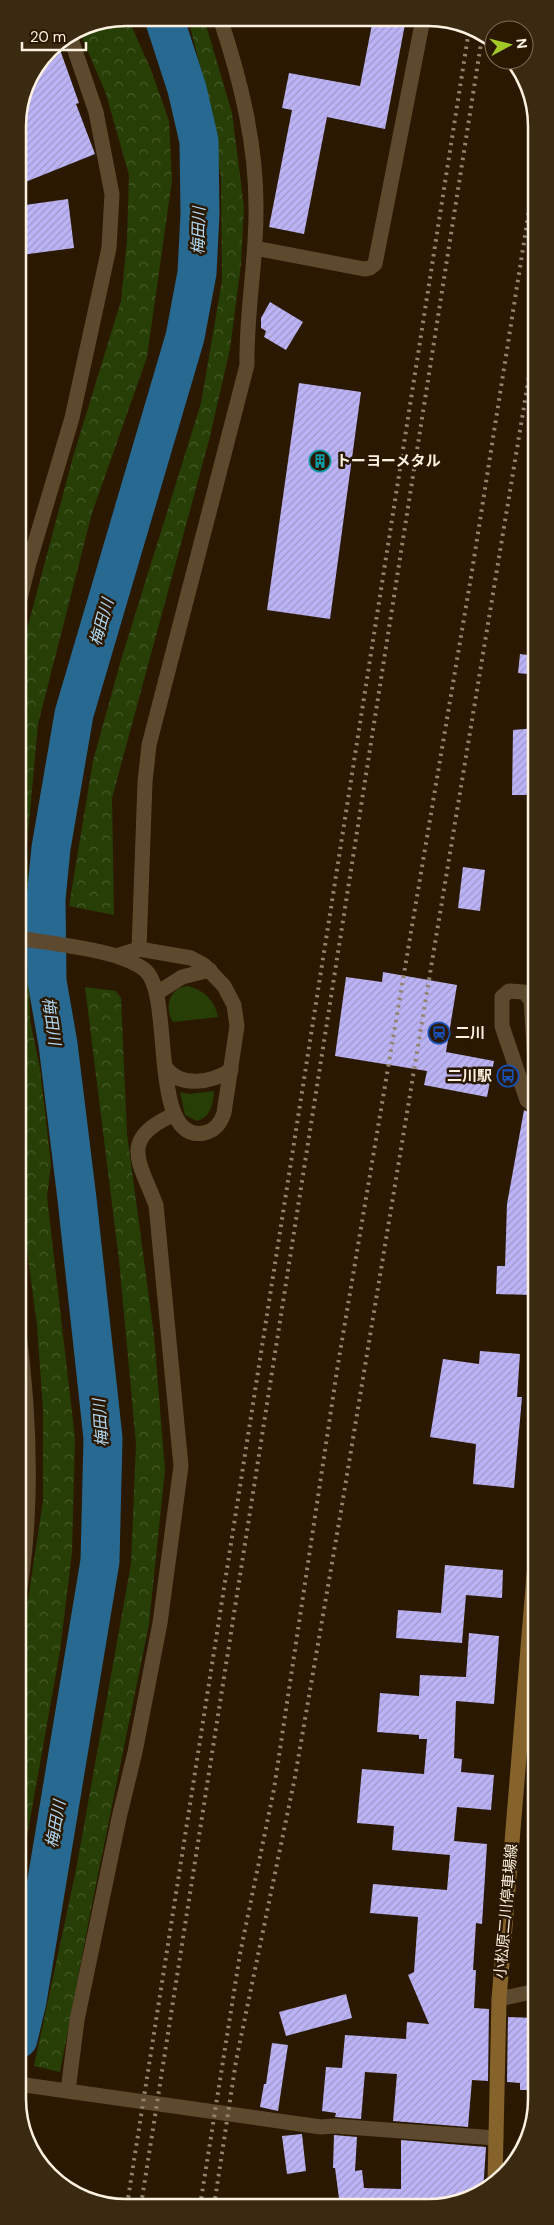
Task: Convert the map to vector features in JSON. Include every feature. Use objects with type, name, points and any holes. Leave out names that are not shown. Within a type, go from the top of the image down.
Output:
[{"type":"main road","name":"小松原二川停車場線","points":[[495,2172],[499,1999],[528,1718]]},
{"type":"street","points":[[139,949],[145,782],[148,751],[247,365],[247,334],[255,248],[256,210],[252,139],[240,85],[222,26]]},
{"type":"street","points":[[255,248],[364,269],[370,268],[375,264],[422,26]]},
{"type":"street","points":[[26,575],[72,418],[109,248],[112,194],[96,112],[72,42]]},
{"type":"street","points":[[26,939],[116,956],[146,971],[153,981],[157,993],[174,1115],[180,1126],[190,1132],[203,1133],[214,1128],[224,1113],[237,1040],[237,1018],[228,992],[210,970],[191,958],[139,949],[116,956]]},
{"type":"street","points":[[157,993],[182,977],[210,970]]},
{"type":"street","points":[[528,997],[524,992],[509,991],[505,993],[502,999],[502,1026],[528,1100]]},
{"type":"street","points":[[166,1067],[182,1078],[197,1082],[217,1078],[231,1070]]},
{"type":"street","points":[[68,2091],[77,2020],[119,1818],[135,1752],[160,1623],[181,1466],[156,1205],[142,1170],[138,1154],[139,1142],[146,1130],[174,1115]]},
{"type":"street","points":[[26,1432],[29,1468],[26,1525]]},
{"type":"street","points":[[499,1999],[528,1994]]},
{"type":"street","points":[[26,2085],[321,2127],[334,2126],[496,2138]]},
{"type":"green space","points":[[132,26],[151,70],[169,121],[172,180],[147,357],[92,513],[38,724],[27,845],[29,902],[26,901],[26,633],[73,457],[121,301],[127,241],[129,175],[106,94],[82,37],[107,28]]},
{"type":"green space","points":[[190,26],[206,26],[232,113],[244,207],[241,264],[230,349],[209,440],[112,798],[114,915],[69,906],[93,761],[121,660],[201,403],[222,281],[221,177],[203,78]]},
{"type":"green space","points":[[26,978],[29,979],[30,1020],[40,1069],[51,1164],[47,1197],[75,1438],[72,1552],[60,1651],[26,1842],[26,1613],[43,1501],[43,1409],[37,1326],[26,1242]]},
{"type":"green space","points":[[188,986],[199,990],[208,997],[217,1011],[218,1017],[173,1022],[169,1011],[170,999],[176,990]]},
{"type":"green space","points":[[85,987],[116,991],[121,998],[127,1134],[154,1335],[165,1470],[149,1624],[60,2072],[34,2066],[76,1870],[131,1564],[136,1444],[119,1260]]},
{"type":"green space","points":[[214,1091],[212,1105],[202,1119],[197,1121],[185,1115],[180,1092],[189,1094]]},
{"type":"building","points":[[372,26],[405,26],[385,129],[327,117],[304,234],[269,227],[292,110],[282,108],[289,73],[360,86]]},
{"type":"building","points":[[61,51],[79,103],[76,104],[95,154],[26,182],[26,120],[30,101],[43,71]]},
{"type":"building","points":[[68,199],[74,248],[26,254],[26,205]]},
{"type":"building","points":[[270,302],[303,322],[286,350],[264,337],[266,331],[261,328],[261,318]]},
{"type":"building","name":"トーヨーメタル","points":[[299,383],[361,392],[330,619],[267,610]]},
{"type":"building","points":[[520,654],[528,655],[528,674],[518,673]]},
{"type":"building","points":[[528,729],[528,795],[512,795],[513,730]]},
{"type":"building","points":[[463,867],[485,870],[480,911],[458,908]]},
{"type":"building","points":[[383,972],[457,985],[446,1052],[494,1061],[487,1097],[424,1085],[427,1071],[335,1056],[346,977],[382,982]]},
{"type":"building","points":[[524,1110],[528,1112],[528,1295],[496,1294],[497,1266],[505,1266],[507,1204]]},
{"type":"building","points":[[480,1351],[520,1354],[517,1397],[522,1397],[514,1488],[473,1484],[476,1444],[430,1437],[443,1359],[479,1364]]},
{"type":"building","points":[[445,1565],[503,1570],[502,1598],[466,1595],[462,1643],[396,1638],[398,1610],[441,1613]]},
{"type":"building","points":[[469,1633],[499,1636],[494,1704],[456,1701],[454,1758],[462,1759],[461,1772],[494,1775],[491,1810],[457,1807],[454,1841],[487,1844],[482,1924],[476,1923],[473,1970],[476,1970],[474,2008],[489,2009],[488,2081],[472,2080],[468,2127],[393,2121],[397,2074],[365,2072],[361,2119],[335,2117],[336,2113],[322,2111],[326,2067],[342,2068],[345,2035],[406,2039],[407,2022],[429,2024],[408,1975],[414,1972],[418,1917],[370,1913],[373,1884],[447,1890],[450,1855],[392,1850],[394,1826],[357,1823],[362,1769],[424,1774],[427,1739],[419,1739],[419,1735],[377,1732],[380,1693],[419,1696],[420,1675],[466,1677]]},
{"type":"building","points":[[346,1994],[352,2018],[286,2036],[279,2012]]},
{"type":"building","points":[[508,2017],[528,2018],[528,2090],[520,2090],[520,2083],[507,2082]]},
{"type":"building","points":[[272,2043],[288,2045],[278,2111],[260,2107],[264,2084],[266,2084]]},
{"type":"building","points":[[302,2134],[306,2171],[287,2174],[282,2136]]},
{"type":"building","points":[[334,2135],[357,2137],[355,2171],[362,2170],[364,2188],[401,2189],[401,2140],[486,2147],[484,2181],[466,2191],[441,2198],[339,2199],[335,2168],[333,2168]]},
{"type":"waterway","name":"梅田川","points":[[26,2005],[100,1561],[103,1438],[77,1199],[58,1044],[47,981],[46,899],[51,848],[74,714],[185,337],[197,273],[200,214],[199,141],[187,89],[167,26]]},
{"type":"railway","points":[[128,2199],[468,35]]},
{"type":"railway","points":[[142,2199],[481,42]]},
{"type":"railway","points":[[201,2199],[240,1954],[274,1789],[338,1364],[472,571],[528,217]]},
{"type":"railway","points":[[215,2199],[236,2061],[295,1777],[341,1511],[528,382]]},
{"type":"place","name":"トーヨーメタル","points":[[320,461]]},
{"type":"place","name":"二川","points":[[439,1033]]},
{"type":"place","name":"二川駅","points":[[508,1076]]}]
